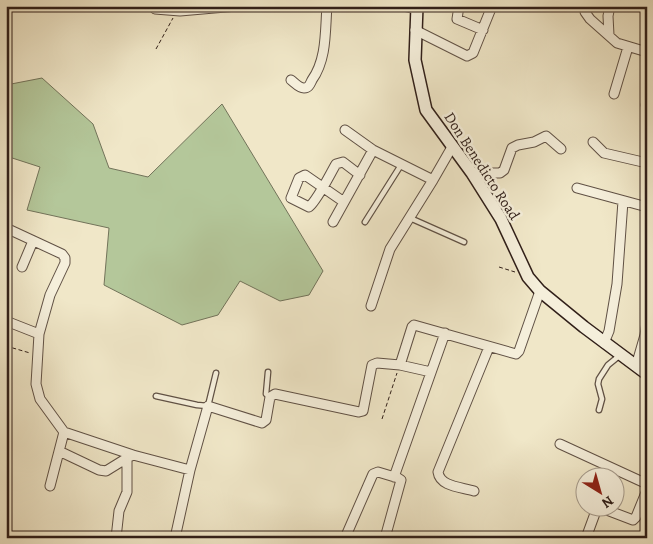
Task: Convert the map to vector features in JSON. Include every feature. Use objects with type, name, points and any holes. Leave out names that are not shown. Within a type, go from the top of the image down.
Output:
[{"type":"street","points":[[155,9],[177,11],[237,6]]},
{"type":"street","points":[[291,80],[300,87],[308,87],[318,71],[324,50],[327,6]]},
{"type":"street","points":[[403,6],[416,8]]},
{"type":"street","points":[[459,6],[457,19],[482,30]]},
{"type":"street","points":[[415,30],[467,56],[473,53],[492,6]]},
{"type":"street","points":[[586,6],[586,12],[590,19],[617,43],[647,52]]},
{"type":"street","points":[[609,35],[608,16],[610,6]]},
{"type":"street","name":"Don Benedicto Road","points":[[416,8],[415,60],[426,110],[472,173],[501,219],[528,277],[540,290],[604,343],[647,374]]},
{"type":"street","points":[[614,94],[628,46]]},
{"type":"street","points":[[346,130],[373,150],[433,180]]},
{"type":"street","points":[[472,173],[500,173],[504,170],[512,148],[534,142],[546,136],[561,149]]},
{"type":"street","points":[[593,142],[604,154],[647,163]]},
{"type":"street","points":[[371,306],[390,249],[452,147]]},
{"type":"street","points":[[333,222],[373,150]]},
{"type":"street","points":[[344,202],[322,187],[339,162],[343,162],[360,175]]},
{"type":"street","points":[[577,188],[647,207]]},
{"type":"street","points":[[604,343],[609,331],[617,284],[623,201]]},
{"type":"street","points":[[6,228],[62,254],[65,258],[65,263],[50,295],[39,334],[36,384],[40,399],[64,432],[130,456],[190,470]]},
{"type":"street","points":[[22,267],[33,242]]},
{"type":"street","points":[[400,365],[414,325],[516,354],[519,351],[540,290]]},
{"type":"street","points":[[6,321],[39,334]]},
{"type":"street","points":[[636,366],[646,335],[647,322]]},
{"type":"street","points":[[394,477],[445,333]]},
{"type":"street","points":[[474,491],[443,482],[439,478],[438,472],[488,347]]},
{"type":"street","points":[[175,538],[190,470],[208,406],[262,423],[266,420],[270,397],[275,394],[359,412],[364,409],[372,365],[377,363],[400,365],[431,372]]},
{"type":"street","points":[[50,486],[64,432]]},
{"type":"street","points":[[560,444],[647,484]]},
{"type":"street","points":[[59,451],[99,470],[106,471],[130,456]]},
{"type":"street","points":[[116,538],[119,511],[127,492],[130,456]]},
{"type":"street","points":[[346,538],[373,474],[378,472],[401,480],[385,538]]},
{"type":"street","points":[[586,538],[597,508],[633,520],[647,490]]},
{"type":"lane","points":[[365,222],[401,164]]},
{"type":"lane","points":[[410,218],[464,242]]},
{"type":"lane","points":[[599,410],[602,399],[598,384],[599,379],[620,355]]},
{"type":"lane","points":[[268,372],[265,389],[266,394],[270,397]]},
{"type":"lane","points":[[156,396],[208,406],[216,373]]},
{"type":"path","points":[[156,49],[177,11]]},
{"type":"path","points":[[499,267],[528,277]]},
{"type":"path","points":[[6,346],[37,356]]},
{"type":"path","points":[[382,418],[400,365]]},
{"type":"green space","points":[[42,78],[93,124],[109,168],[148,177],[222,104],[323,271],[309,295],[280,301],[240,281],[218,315],[182,325],[104,285],[109,228],[27,210],[40,167],[6,156],[6,85]]}]
